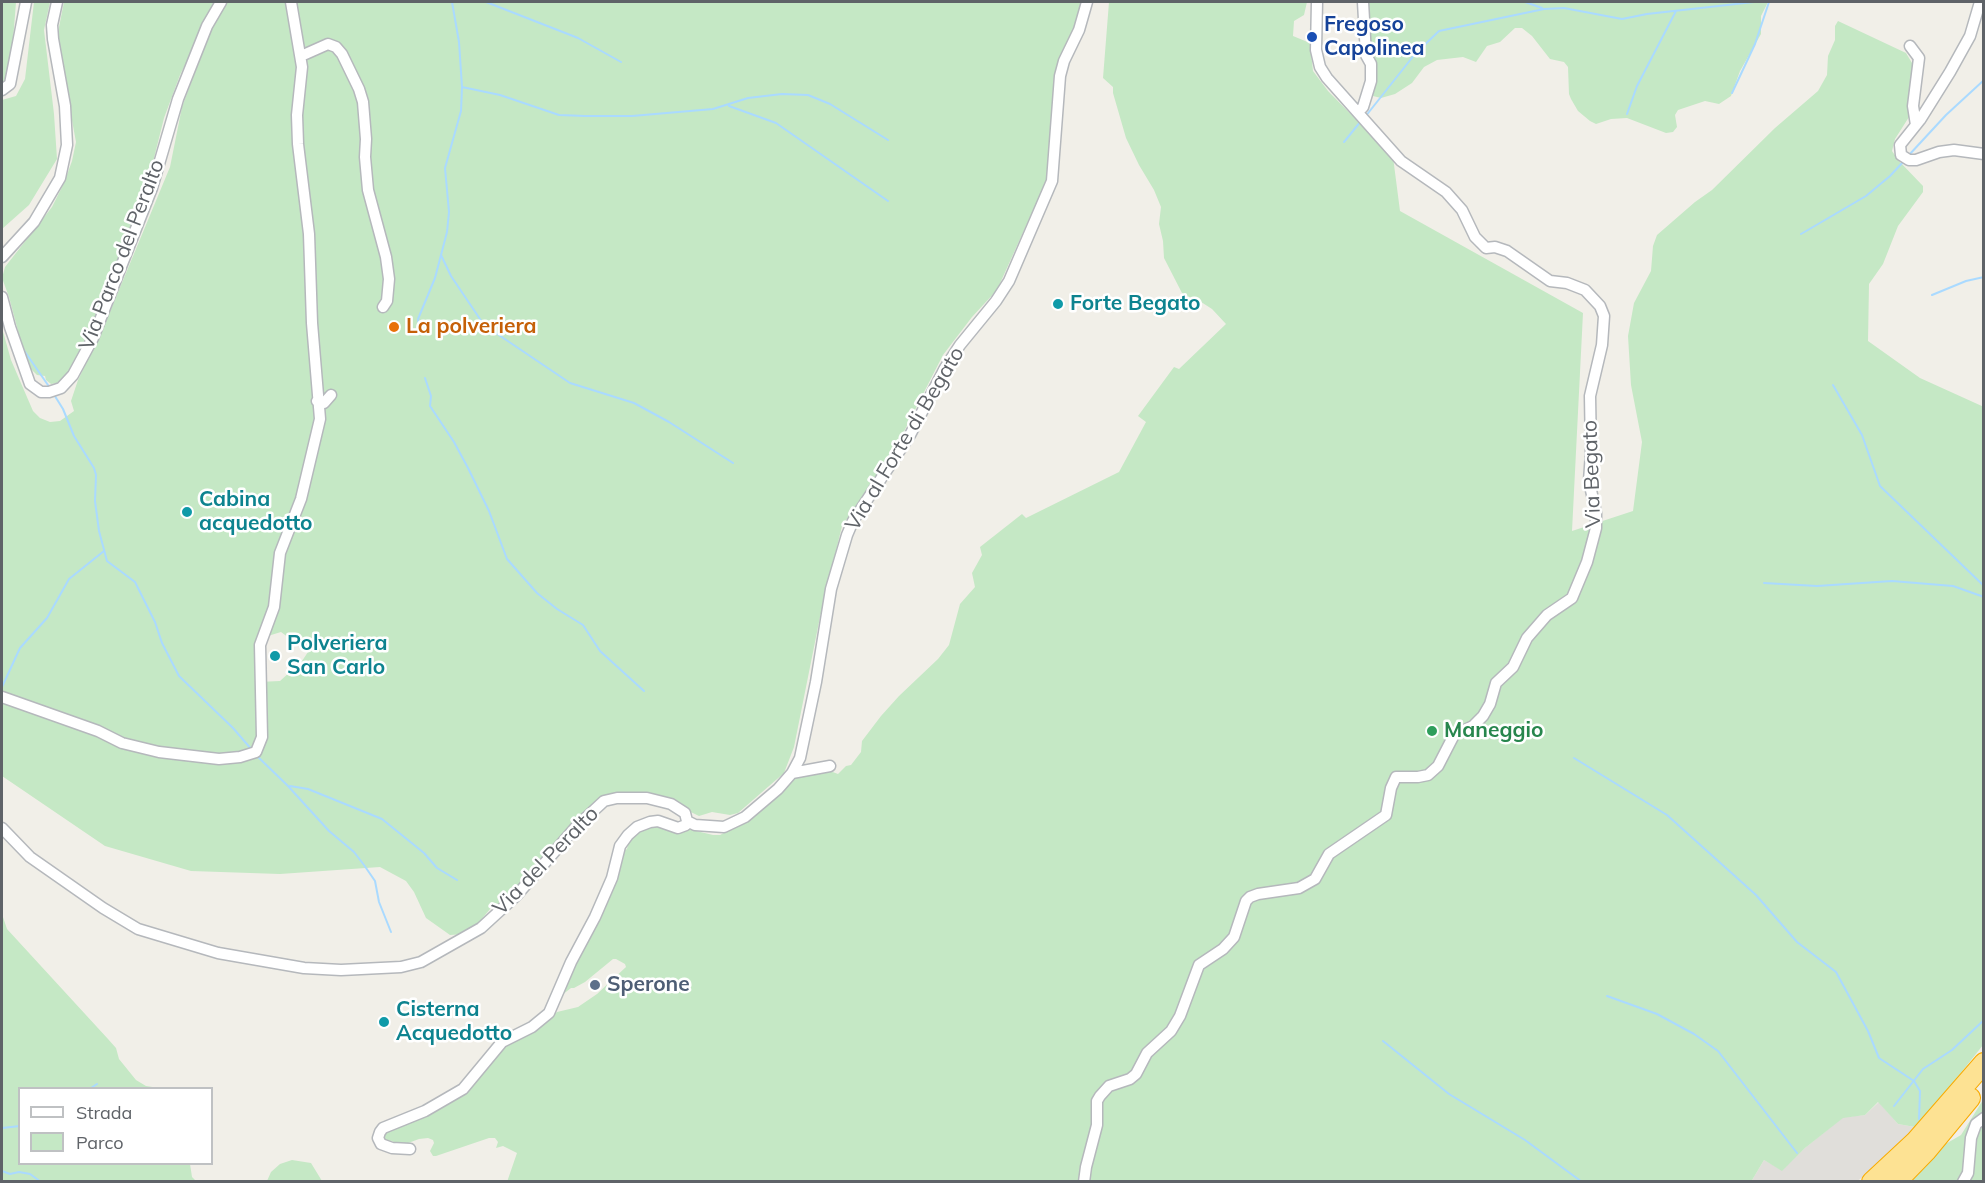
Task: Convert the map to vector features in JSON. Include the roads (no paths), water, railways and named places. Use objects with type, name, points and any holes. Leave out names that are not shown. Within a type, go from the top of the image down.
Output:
[{"type":"highway","points":[[1872,1182],[1916,1141],[1983,1063]]},
{"type":"highway","points":[[1896,1182],[1927,1150],[1983,1083]]},
{"type":"street","points":[[6,87],[26,2]]},
{"type":"street","points":[[2,257],[34,222],[60,178],[67,145],[65,106],[52,25],[57,2]]},
{"type":"street","name":"Via Parco del Peralto","points":[[2,297],[13,338],[30,384],[41,392],[61,388],[73,375],[93,338],[152,188],[178,99],[207,26],[221,2]]},
{"type":"street","points":[[2,698],[98,731],[122,743],[159,752],[219,759],[240,757],[256,752],[262,736],[263,699],[260,645],[274,607],[280,553],[301,499],[320,419],[312,323],[309,234],[298,144],[297,115],[302,67],[291,2]]},
{"type":"street","name":"Via al Forte di Begato","points":[[687,821],[695,825],[724,827],[745,817],[778,789],[800,758],[816,682],[831,589],[847,535],[853,521],[910,435],[945,368],[1009,281],[1052,181],[1060,76],[1064,61],[1079,30],[1087,2]]},
{"type":"street","points":[[1317,2],[1316,50],[1320,67],[1358,112],[1363,107],[1371,81],[1371,64],[1366,55],[1363,2]]},
{"type":"street","points":[[1980,2],[1970,36],[1950,72],[1916,125],[1900,145],[1901,155],[1909,160],[1954,150],[1983,154]]},
{"type":"street","points":[[301,56],[328,44],[336,47],[342,54],[359,89],[363,102],[366,139],[362,156],[368,190],[386,256],[389,279],[387,301],[382,308]]},
{"type":"street","points":[[1910,46],[1919,58],[1913,106],[1916,125]]},
{"type":"street","name":"Via Begato","points":[[1084,1182],[1097,1125],[1097,1101],[1109,1086],[1122,1083],[1136,1074],[1147,1053],[1171,1031],[1180,1016],[1199,965],[1223,949],[1234,937],[1246,901],[1258,894],[1299,888],[1308,884],[1322,870],[1329,854],[1386,815],[1391,788],[1396,777],[1428,775],[1438,766],[1454,735],[1473,726],[1484,716],[1496,683],[1512,667],[1527,638],[1548,615],[1572,598],[1587,562],[1596,528],[1596,513],[1588,481],[1591,453],[1590,396],[1602,345],[1603,311],[1596,299],[1579,287],[1545,278],[1507,251],[1495,247],[1486,248],[1475,237],[1462,210],[1446,192],[1405,166],[1358,112]]},
{"type":"street","points":[[317,401],[324,403],[331,395]]},
{"type":"street","points":[[792,772],[830,766]]},
{"type":"street","name":"Via del Peralto","points":[[2,828],[30,857],[103,908],[138,929],[218,953],[304,968],[341,970],[401,967],[421,962],[481,928],[517,895],[574,828],[604,801],[617,798],[647,798],[671,804],[685,813],[686,825],[678,828],[650,822],[637,827],[620,846],[612,878],[549,1013],[532,1027],[502,1042],[463,1089],[425,1111],[383,1128],[380,1132],[378,1138],[381,1144],[392,1148],[410,1149]]},
{"type":"street","points":[[1963,1182],[1968,1173],[1971,1138],[1976,1124],[1983,1118]]},
{"type":"waterway","points":[[419,328],[418,319],[435,278],[447,232],[449,212],[445,168],[461,111],[459,42],[452,2]]},
{"type":"waterway","points":[[486,2],[578,38],[621,62]]},
{"type":"waterway","points":[[1525,2],[1542,8]]},
{"type":"waterway","points":[[1365,117],[1415,54],[1439,31],[1544,9],[1564,8],[1622,19],[1754,2]]},
{"type":"waterway","points":[[1732,93],[1755,44],[1769,2]]},
{"type":"waterway","points":[[1627,114],[1637,86],[1676,11]]},
{"type":"waterway","points":[[1909,155],[1946,115],[1984,80]]},
{"type":"waterway","points":[[462,87],[500,95],[559,115],[585,116],[632,116],[713,109],[748,98],[782,94],[808,95],[830,104],[888,140]]},
{"type":"waterway","points":[[729,106],[776,123],[888,201]]},
{"type":"waterway","points":[[1344,142],[1361,121]]},
{"type":"waterway","points":[[1801,234],[1866,196],[1903,162]]},
{"type":"waterway","points":[[441,255],[451,276],[484,325],[570,383],[634,403],[669,422],[733,463]]},
{"type":"waterway","points":[[1932,295],[1966,281],[1984,277]]},
{"type":"waterway","points":[[23,349],[50,388]]},
{"type":"waterway","points":[[425,378],[431,396],[430,406],[468,468],[489,511],[507,559],[537,593],[583,625],[600,651],[644,691]]},
{"type":"waterway","points":[[1833,385],[1862,435],[1880,486],[1984,586]]},
{"type":"waterway","points":[[53,393],[63,409],[74,436],[94,468],[99,531],[107,561],[135,582],[179,676],[233,728],[252,750]]},
{"type":"waterway","points":[[2,687],[20,648],[47,618],[69,579],[104,551]]},
{"type":"waterway","points":[[1764,583],[1817,586],[1892,581],[1953,586],[1984,597]]},
{"type":"waterway","points":[[256,755],[329,831],[354,852],[364,865],[375,881],[379,902],[391,932]]},
{"type":"waterway","points":[[1574,758],[1667,815],[1756,895],[1797,942],[1836,972],[1868,1031],[1879,1058],[1914,1081],[1920,1091],[1919,1119]]},
{"type":"waterway","points":[[290,786],[308,789],[382,819],[424,853],[437,868],[457,880]]},
{"type":"waterway","points":[[1607,996],[1657,1014],[1694,1034],[1718,1051],[1797,1153]]},
{"type":"waterway","points":[[1894,1106],[1923,1069],[1952,1050],[1984,1020]]},
{"type":"waterway","points":[[1383,1041],[1449,1094],[1525,1140],[1582,1182]]},
{"type":"waterway","points":[[92,1087],[97,1084]]},
{"type":"waterway","points":[[2,1128],[18,1126]]},
{"type":"waterway","points":[[2,1171],[10,1174],[19,1172],[30,1174],[41,1182]]},
{"type":"place","name":"Fregoso Capolinea","points":[[1312,37]]},
{"type":"place","name":"Forte Begato","points":[[1058,304]]},
{"type":"place","name":"La polveriera","points":[[394,327]]},
{"type":"place","name":"Cabina acquedotto","points":[[187,512]]},
{"type":"place","name":"Polveriera San Carlo","points":[[275,656]]},
{"type":"place","name":"Maneggio","points":[[1432,731]]},
{"type":"place","name":"Sperone","points":[[595,985]]},
{"type":"place","name":"Cisterna Acquedotto","points":[[384,1022]]}]
